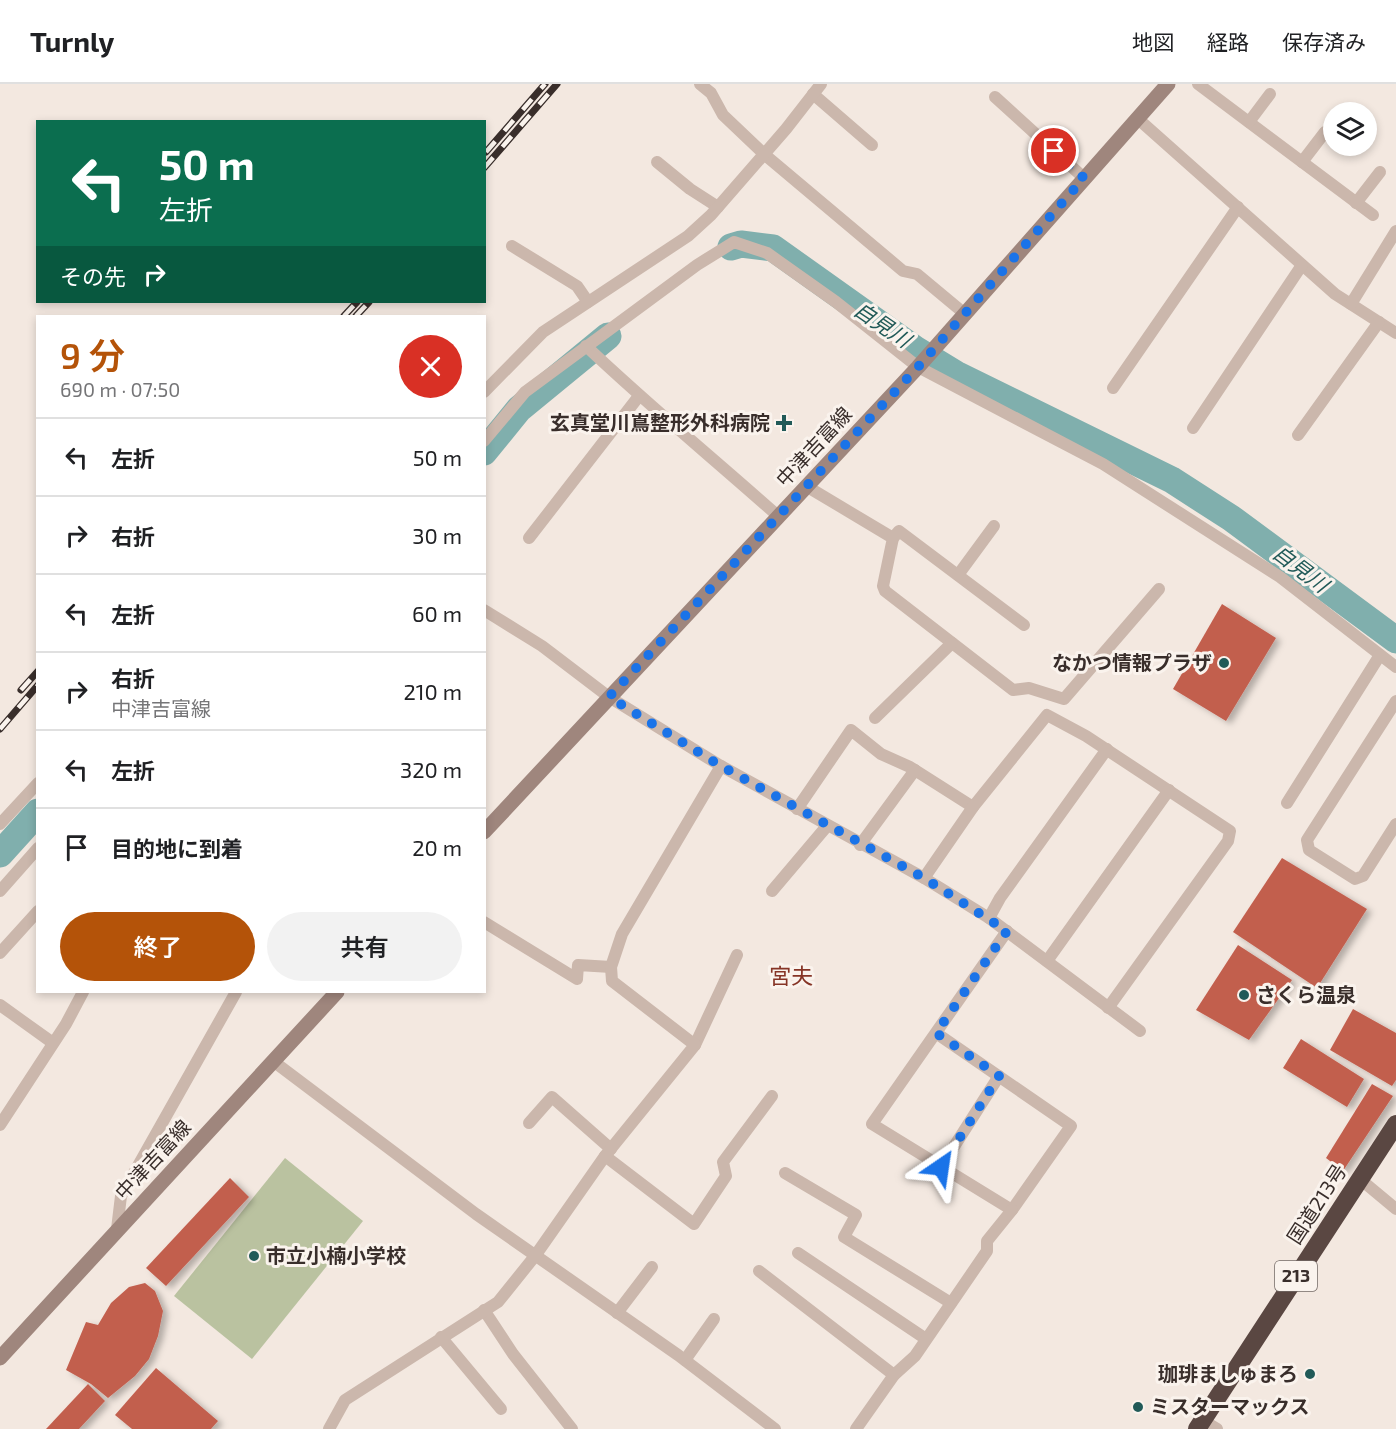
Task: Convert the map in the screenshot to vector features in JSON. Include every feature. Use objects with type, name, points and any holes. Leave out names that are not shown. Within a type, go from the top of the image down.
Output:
[{"type":"highway","name":"国道213号","points":[[1205,1426],[1396,1124]]},
{"type":"main road","name":"中津吉富線","points":[[486,830],[918,367],[1168,84]]},
{"type":"main road","name":"中津吉富線","points":[[0,1356],[336,993]]},
{"type":"street","points":[[700,84],[711,93],[723,115],[764,154],[903,271],[917,274],[965,314]]},
{"type":"street","points":[[486,390],[543,332],[688,236],[718,207],[821,84]]},
{"type":"street","points":[[1198,84],[1373,215]]},
{"type":"street","points":[[813,94],[872,145]]},
{"type":"street","points":[[1249,122],[1270,94]]},
{"type":"street","points":[[995,97],[1084,178]]},
{"type":"street","points":[[1137,118],[1302,265],[1351,304],[1396,333]]},
{"type":"street","points":[[1302,162],[1323,135]]},
{"type":"street","points":[[657,162],[690,189],[718,207]]},
{"type":"street","points":[[1356,203],[1380,172]]},
{"type":"street","points":[[1113,388],[1238,207]]},
{"type":"street","points":[[1351,304],[1396,231]]},
{"type":"street","points":[[486,439],[525,392],[697,265],[734,242],[767,253],[837,302],[918,367],[1103,464],[1280,577],[1396,667]]},
{"type":"street","points":[[512,246],[577,286],[588,302]]},
{"type":"street","points":[[1192,428],[1302,265]]},
{"type":"street","points":[[1298,435],[1379,322]]},
{"type":"street","points":[[586,345],[639,396],[682,430],[778,516]]},
{"type":"street","points":[[530,538],[639,396]]},
{"type":"street","points":[[806,486],[893,538]]},
{"type":"street","points":[[958,575],[994,526]]},
{"type":"street","points":[[1024,625],[899,531],[893,538],[883,586],[885,591],[1013,690],[1029,688],[1064,699],[1159,589]]},
{"type":"street","points":[[486,613],[542,646],[609,697],[721,766],[924,878],[989,918],[1140,1031]]},
{"type":"street","points":[[875,718],[952,642]]},
{"type":"street","points":[[1287,803],[1380,655]]},
{"type":"street","points":[[1396,701],[1307,840],[1309,850],[1355,879],[1363,876],[1396,824]]},
{"type":"street","points":[[924,878],[973,807],[1047,715],[1107,749],[1230,831],[1228,841],[1108,1008]]},
{"type":"street","points":[[797,809],[851,730],[881,754],[915,770],[973,807]]},
{"type":"street","points":[[989,918],[1000,898],[1107,749]]},
{"type":"street","points":[[695,1045],[612,981],[610,966],[622,934],[721,766]]},
{"type":"street","points":[[860,844],[915,770]]},
{"type":"street","points":[[0,824],[36,785]]},
{"type":"street","points":[[1047,961],[1169,790]]},
{"type":"street","points":[[772,891],[827,826]]},
{"type":"street","points":[[0,891],[36,850]]},
{"type":"street","points":[[0,953],[36,913]]},
{"type":"street","points":[[486,923],[578,980],[578,965],[610,966]]},
{"type":"street","points":[[1007,931],[872,1125],[1011,1210]]},
{"type":"street","points":[[329,1429],[345,1400],[498,1302],[535,1256],[608,1152],[695,1045],[737,955]]},
{"type":"street","points":[[0,1125],[82,993]]},
{"type":"street","points":[[117,1229],[121,1196],[235,993]]},
{"type":"street","points":[[0,1005],[53,1043]]},
{"type":"street","points":[[856,1429],[894,1375],[915,1356],[987,1251],[987,1241],[1071,1126],[936,1033]]},
{"type":"street","points":[[273,1061],[535,1256],[685,1360],[772,1428]]},
{"type":"street","points":[[941,1167],[999,1076]]},
{"type":"street","points":[[529,1123],[552,1097],[608,1152],[694,1224],[726,1176],[723,1162],[772,1096]]},
{"type":"street","points":[[785,1173],[856,1215],[844,1238],[951,1303]]},
{"type":"street","points":[[1360,1179],[1396,1209]]},
{"type":"street","points":[[798,1253],[926,1339]]},
{"type":"street","points":[[617,1313],[652,1266]]},
{"type":"street","points":[[759,1271],[894,1375]]},
{"type":"street","points":[[484,1310],[513,1354],[572,1429]]},
{"type":"street","points":[[685,1360],[714,1319]]},
{"type":"street","points":[[441,1337],[501,1409]]},
{"type":"green space","points":[[285,1158],[363,1221],[252,1359],[174,1296]]},
{"type":"building","name":"なかつ情報プラザ","points":[[1222,604],[1276,638],[1226,721],[1173,689]]},
{"type":"building","points":[[1282,858],[1367,909],[1317,988],[1233,932]]},
{"type":"building","name":"さくら温泉","points":[[1238,945],[1292,980],[1249,1040],[1196,1010]]},
{"type":"building","points":[[1353,1009],[1396,1033],[1396,1080],[1392,1086],[1330,1050]]},
{"type":"building","points":[[1301,1039],[1364,1079],[1347,1107],[1283,1068]]},
{"type":"building","points":[[1372,1084],[1393,1096],[1343,1171],[1326,1158]]},
{"type":"building","points":[[230,1178],[249,1197],[166,1286],[146,1268]]},
{"type":"building","points":[[145,1283],[155,1291],[163,1311],[158,1336],[149,1359],[135,1376],[108,1398],[91,1384],[66,1370],[86,1322],[98,1325],[111,1303],[129,1287]]},
{"type":"building","points":[[156,1368],[218,1421],[211,1429],[132,1429],[115,1415]]},
{"type":"building","points":[[88,1384],[105,1401],[79,1429],[46,1429]]},
{"type":"waterway","name":"自見川","points":[[731,247],[741,244],[773,248],[915,349],[956,374],[1172,480],[1231,518],[1396,640]]},
{"type":"waterway","name":"自見川","points":[[486,450],[519,409],[608,336]]},
{"type":"waterway","name":"自見川","points":[[0,854],[36,814]]},
{"type":"railway","points":[[486,152],[545,84]]},
{"type":"railway","points":[[486,166],[557,84]]},
{"type":"railway","points":[[345,315],[356,303]]},
{"type":"railway","points":[[357,315],[368,303]]},
{"type":"railway","points":[[21,690],[36,673]]},
{"type":"railway","points":[[0,729],[36,687]]},
{"type":"place","name":"玄真堂川嶌整形外科病院","points":[[784,423]]},
{"type":"place","name":"なかつ情報プラザ","points":[[1224,663]]},
{"type":"place","name":"さくら温泉","points":[[1244,995]]},
{"type":"place","name":"市立小楠小学校","points":[[254,1256]]},
{"type":"place","name":"珈琲ましゅまろ","points":[[1310,1374]]},
{"type":"place","name":"ミスターマックス","points":[[1138,1407]]},
{"type":"district","name":"宮夫","points":[[791,976]]},
{"type":"route","points":[[941,1167],[999,1076],[936,1033],[1007,931],[924,878],[721,766],[609,697],[918,367],[1084,178],[1054,151]]}]
